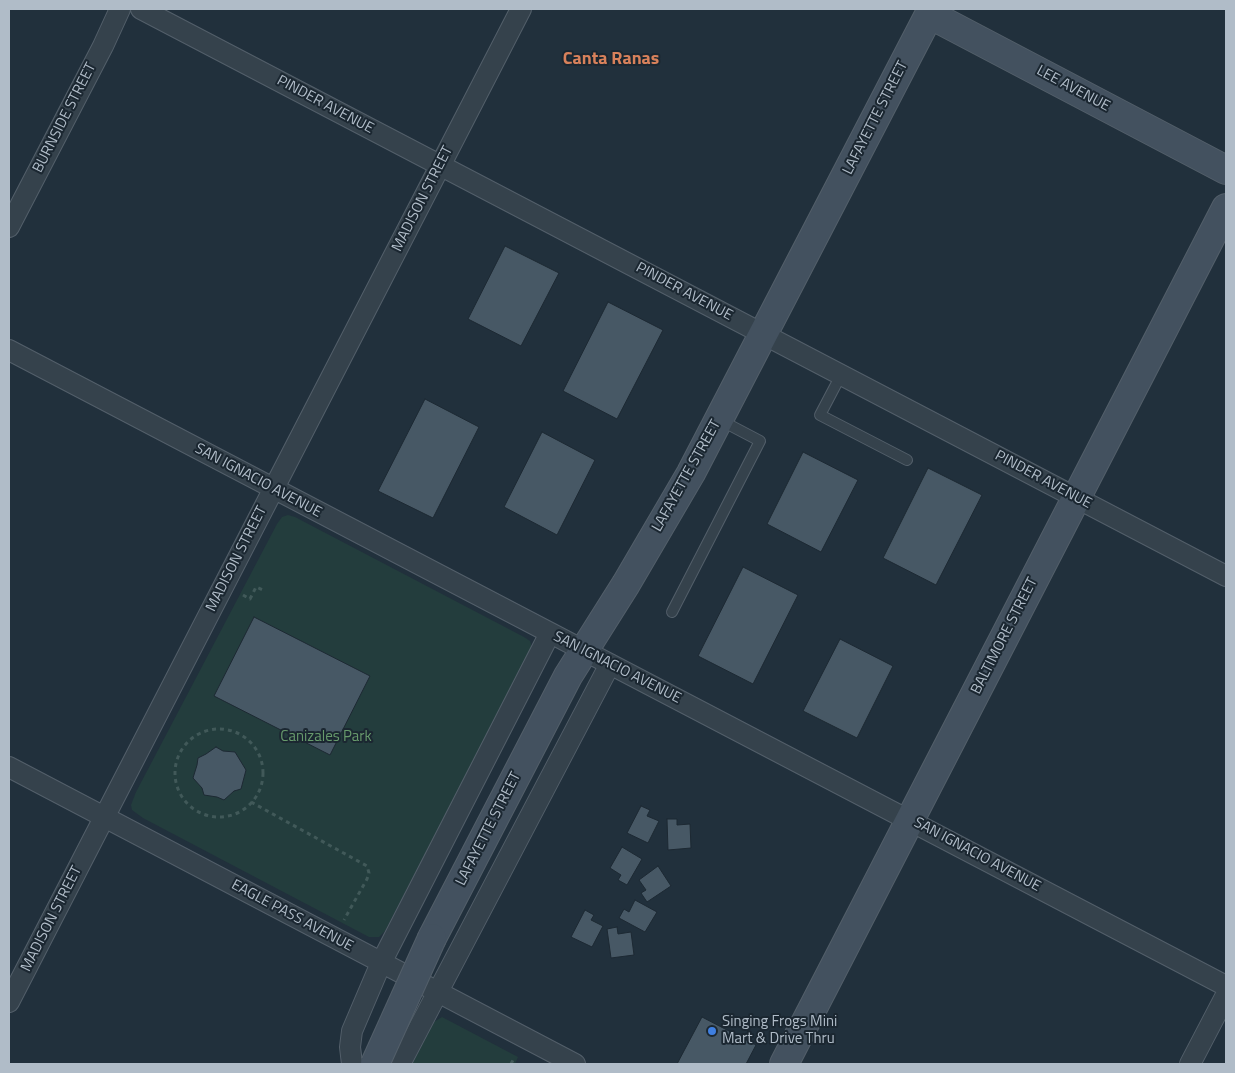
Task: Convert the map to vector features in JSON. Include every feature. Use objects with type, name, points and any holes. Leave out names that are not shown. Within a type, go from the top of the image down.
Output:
[{"type":"street","name":"BURNSIDE STREET","points":[[9,227],[103,46],[120,9]]},
{"type":"street","name":"PINDER AVENUE","points":[[141,9],[1226,576]]},
{"type":"street","name":"MADISON STREET","points":[[9,1002],[521,9]]},
{"type":"street","name":"LEE AVENUE","points":[[927,11],[1226,170]]},
{"type":"street","name":"LAFAYETTE STREET","points":[[374,1064],[432,938],[568,676],[631,576],[691,473],[764,334],[927,11]]},
{"type":"street","name":"BALTIMORE STREET","points":[[784,1064],[1226,208]]},
{"type":"street","name":"SAN IGNACIO AVENUE","points":[[9,350],[1226,986]]},
{"type":"street","points":[[352,1064],[350,1047],[352,1030],[381,963],[550,633]]},
{"type":"street","name":"LAFAYETTE STREET","points":[[400,1064],[610,664]]},
{"type":"street","name":"EAGLE PASS AVENUE","points":[[9,767],[575,1064]]},
{"type":"street","points":[[1190,1064],[1226,995]]},
{"type":"lane","points":[[841,375],[820,415],[907,460]]},
{"type":"lane","points":[[672,612],[760,441],[719,420]]},
{"type":"path","points":[[242,595],[250,599],[256,587],[263,590]]},
{"type":"path","points":[[215,729],[236,732],[248,739],[260,756],[263,771],[261,786],[252,802],[237,813],[222,817],[200,813],[188,804],[180,792],[175,778],[176,764],[185,745],[195,736],[215,729]]},
{"type":"path","points":[[252,802],[367,866],[369,873],[367,878],[344,920]]},
{"type":"path","points":[[511,1064],[514,1058]]},
{"type":"green space","name":"Canizales Park","points":[[288,515],[524,637],[531,644],[531,651],[385,931],[379,937],[369,937],[143,818],[132,810],[131,805],[136,792],[277,524],[282,517]]},
{"type":"green space","points":[[442,1017],[518,1057],[515,1064],[412,1064],[434,1022]]},
{"type":"building","points":[[505,246],[559,273],[521,346],[468,319]]},
{"type":"building","points":[[608,302],[663,330],[617,419],[563,391]]},
{"type":"building","points":[[425,399],[479,427],[433,518],[378,491]]},
{"type":"building","points":[[542,432],[595,460],[557,535],[504,507]]},
{"type":"building","points":[[803,452],[858,480],[821,552],[767,524]]},
{"type":"building","points":[[928,468],[982,495],[936,585],[883,558]]},
{"type":"building","points":[[743,567],[798,595],[753,684],[698,656]]},
{"type":"building","points":[[254,617],[370,676],[330,755],[214,696]]},
{"type":"building","points":[[840,639],[893,666],[857,738],[803,711]]},
{"type":"building","points":[[216,747],[223,751],[235,752],[246,770],[241,789],[234,791],[224,800],[204,795],[202,788],[193,778],[198,758]]},
{"type":"building","points":[[641,806],[650,810],[647,816],[659,821],[648,843],[627,833]]},
{"type":"building","points":[[667,819],[677,819],[677,825],[690,824],[691,848],[668,850]]},
{"type":"building","points":[[622,847],[642,859],[627,885],[618,880],[621,875],[610,868]]},
{"type":"building","points":[[658,866],[671,886],[647,902],[641,893],[646,890],[639,880]]},
{"type":"building","points":[[635,900],[657,912],[645,932],[619,918],[624,909],[629,912]]},
{"type":"building","points":[[585,910],[594,915],[591,920],[603,926],[592,947],[571,937]]},
{"type":"building","points":[[617,927],[618,934],[631,932],[634,955],[611,958],[607,929]]},
{"type":"building","name":"Singing Frogs Mini Mart & Drive Thru","points":[[702,1017],[756,1045],[746,1064],[677,1064]]},
{"type":"place","name":"Singing Frogs Mini Mart & Drive Thru","points":[[712,1031]]},
{"type":"district","name":"Canta Ranas","points":[[611,60]]}]
